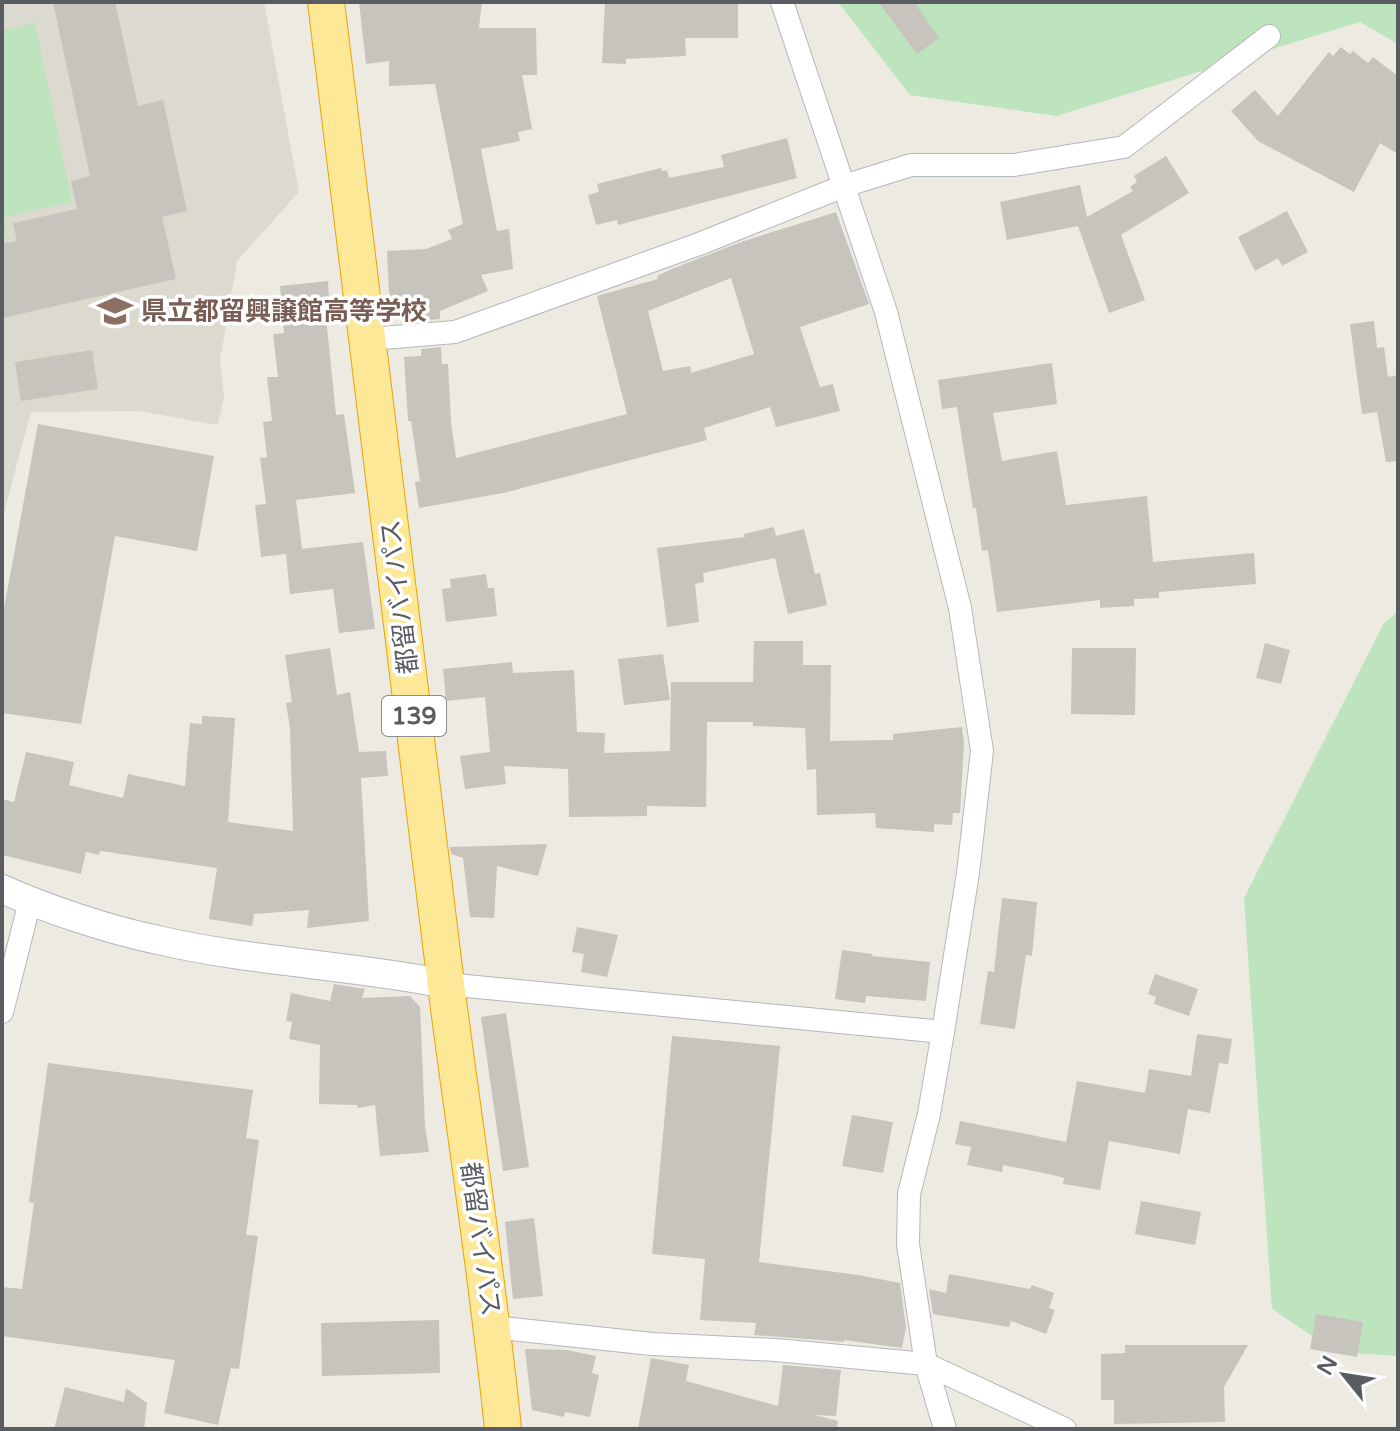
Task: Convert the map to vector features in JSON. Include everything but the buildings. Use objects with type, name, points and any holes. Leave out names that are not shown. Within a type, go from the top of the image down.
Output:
[{"type":"highway","name":"都留バイパス","points":[[326,2],[370,339],[446,984],[493,1327],[503,1429]]},
{"type":"street","points":[[782,2],[886,312],[960,608],[982,751],[968,873],[943,1032],[929,1114],[909,1194],[908,1244],[926,1364],[945,1429]]},
{"type":"street","points":[[370,339],[455,332],[699,244],[844,186],[911,165],[1014,165],[1124,147],[1269,36]]},
{"type":"street","points":[[2,889],[30,901],[157,940],[251,956],[391,973],[446,984],[943,1032]]},
{"type":"street","points":[[2,1012],[30,901]]},
{"type":"street","points":[[493,1327],[652,1344],[776,1350],[926,1364],[1065,1429]]},
{"type":"shaded area","name":"県立都留興譲館高等学校","points":[[2,2],[264,2],[299,192],[237,261],[220,360],[224,397],[218,425],[139,411],[31,412],[2,520]]},
{"type":"green space","points":[[838,2],[1398,2],[1398,44],[1360,22],[1056,116],[910,95]]},
{"type":"green space","points":[[35,23],[72,202],[4,217],[8,237],[2,238],[2,30]]},
{"type":"green space","points":[[1398,612],[1398,1356],[1336,1352],[1272,1309],[1244,898],[1384,623]]},
{"type":"place","name":"県立都留興譲館高等学校","points":[[115,311]]}]
